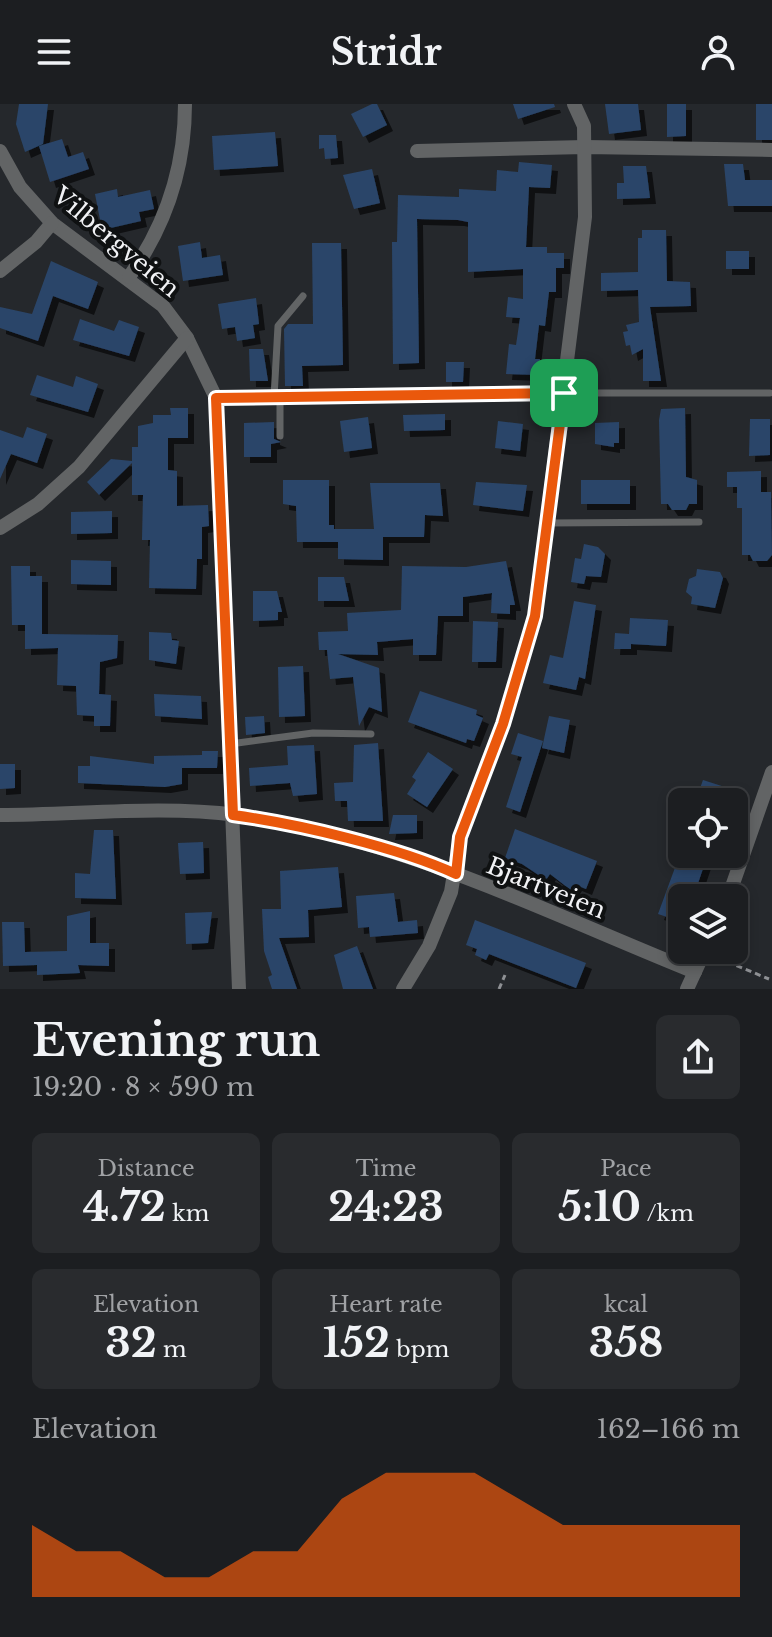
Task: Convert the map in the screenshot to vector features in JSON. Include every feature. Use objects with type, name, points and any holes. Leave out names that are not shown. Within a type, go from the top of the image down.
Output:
[{"type":"street","points":[[129,277],[147,249],[176,184],[185,137],[185,104]]},
{"type":"street","points":[[403,989],[429,946],[456,874],[460,837],[503,724],[532,628],[585,217],[585,147],[581,117],[574,104]]},
{"type":"street","points":[[417,151],[585,147],[772,150]]},
{"type":"street","name":"Vilbergveien","points":[[0,151],[20,187],[52,223],[129,277],[163,306],[187,338],[216,398],[239,989]]},
{"type":"street","points":[[0,271],[36,242],[52,223]]},
{"type":"street","points":[[0,528],[38,504],[79,467],[187,338]]},
{"type":"street","points":[[216,398],[564,393]]},
{"type":"street","points":[[733,884],[772,772]]},
{"type":"street","name":"Bjartveien","points":[[0,815],[233,815],[266,820],[430,862],[695,972]]},
{"type":"street","points":[[687,989],[702,964]]},
{"type":"lane","points":[[280,436],[278,326],[303,296]]},
{"type":"lane","points":[[564,393],[770,393]]},
{"type":"lane","points":[[547,523],[699,522]]},
{"type":"lane","points":[[230,744],[313,733],[371,734]]},
{"type":"path","points":[[734,964],[769,979]]},
{"type":"path","points":[[499,989],[505,975]]},
{"type":"building","points":[[19,104],[48,104],[43,144],[25,152],[16,124]]},
{"type":"building","points":[[377,104],[387,125],[363,137],[351,114]]},
{"type":"building","points":[[513,104],[554,104],[555,107],[518,119]]},
{"type":"building","points":[[605,104],[638,104],[641,130],[609,134]]},
{"type":"building","points":[[667,104],[686,104],[686,136],[667,137]]},
{"type":"building","points":[[756,104],[772,104],[772,140],[756,140]]},
{"type":"building","points":[[275,132],[278,166],[214,170],[212,136]]},
{"type":"building","points":[[319,135],[336,135],[338,158],[325,159],[324,148],[319,149]]},
{"type":"building","points":[[62,139],[68,157],[83,152],[89,169],[50,182],[39,146]]},
{"type":"building","points":[[519,162],[552,165],[550,188],[529,187],[526,247],[547,247],[547,253],[564,253],[564,268],[556,268],[556,292],[549,292],[545,326],[539,325],[535,359],[540,359],[538,375],[506,374],[509,344],[516,345],[520,318],[506,317],[508,297],[523,299],[523,269],[468,272],[468,222],[458,220],[417,219],[419,363],[393,364],[392,242],[397,242],[398,195],[459,197],[459,189],[496,191],[497,170],[518,172]]},
{"type":"building","points":[[724,164],[743,164],[745,180],[772,180],[772,206],[728,206]]},
{"type":"building","points":[[623,166],[646,166],[650,198],[617,199],[617,183],[624,183]]},
{"type":"building","points":[[372,169],[380,203],[354,209],[343,175]]},
{"type":"building","points":[[117,189],[118,197],[150,190],[154,209],[139,212],[141,221],[102,230],[95,194]]},
{"type":"building","points":[[642,230],[666,230],[667,281],[690,282],[691,306],[650,307],[661,381],[643,381],[643,349],[632,355],[630,345],[626,346],[623,332],[628,331],[626,325],[639,322],[638,290],[601,291],[601,273],[638,272],[638,238],[642,238]]},
{"type":"building","points":[[200,242],[202,258],[220,255],[223,275],[183,281],[178,246]]},
{"type":"building","points":[[312,243],[341,243],[343,365],[302,366],[303,386],[285,386],[284,329],[288,324],[313,324]]},
{"type":"building","points":[[726,251],[749,251],[749,269],[726,269]]},
{"type":"building","points":[[51,261],[98,282],[88,309],[53,296],[38,341],[0,328],[0,307],[32,314]]},
{"type":"building","points":[[256,298],[259,324],[253,325],[255,338],[237,341],[235,327],[222,329],[218,304]]},
{"type":"building","points":[[80,319],[114,331],[119,320],[139,327],[129,356],[73,340]]},
{"type":"building","points":[[249,349],[263,349],[268,381],[250,381]]},
{"type":"building","points":[[446,362],[464,362],[463,382],[446,382]]},
{"type":"building","points":[[37,375],[73,387],[76,376],[98,384],[88,412],[30,395]]},
{"type":"building","points":[[170,408],[188,408],[188,438],[168,438],[168,470],[177,471],[177,506],[208,505],[209,526],[202,527],[202,559],[197,559],[196,589],[149,588],[150,540],[142,540],[143,495],[132,495],[132,463],[99,495],[87,482],[111,459],[132,461],[132,447],[138,447],[138,426],[153,423],[153,415],[171,415]]},
{"type":"building","points":[[685,408],[686,477],[697,480],[697,504],[689,504],[686,510],[672,510],[668,504],[661,504],[659,420],[661,409]]},
{"type":"building","points":[[445,414],[445,430],[404,431],[403,415]]},
{"type":"building","points":[[368,417],[372,448],[344,452],[340,421]]},
{"type":"building","points":[[750,419],[770,419],[770,455],[749,456]]},
{"type":"building","points":[[498,421],[523,424],[520,451],[495,448]]},
{"type":"building","points":[[274,422],[274,439],[281,442],[271,444],[271,457],[244,457],[244,423]]},
{"type":"building","points":[[619,422],[619,443],[614,443],[614,447],[595,444],[595,423]]},
{"type":"building","points":[[27,427],[47,434],[37,463],[11,454],[0,479],[0,430],[23,438]]},
{"type":"building","points":[[761,471],[761,492],[771,492],[772,555],[767,561],[753,561],[750,555],[742,555],[742,508],[737,508],[737,487],[727,487],[727,472]]},
{"type":"building","points":[[283,480],[329,480],[329,525],[334,525],[334,529],[374,529],[370,483],[440,483],[443,516],[425,515],[424,537],[383,537],[383,560],[338,559],[338,542],[297,542],[296,506],[283,504]]},
{"type":"building","points":[[581,480],[630,480],[630,504],[581,504]]},
{"type":"building","points":[[476,482],[527,485],[523,511],[473,505]]},
{"type":"building","points":[[112,511],[112,533],[71,534],[71,512]]},
{"type":"building","points":[[584,544],[598,547],[605,554],[601,577],[586,576],[584,584],[571,582],[575,558],[581,559]]},
{"type":"building","points":[[71,560],[111,561],[111,585],[71,584]]},
{"type":"building","points":[[506,561],[515,605],[510,605],[510,614],[491,613],[492,593],[463,597],[463,616],[438,616],[436,655],[413,655],[413,639],[377,642],[378,655],[338,654],[379,668],[382,712],[369,707],[359,726],[353,677],[330,679],[327,650],[319,650],[318,632],[348,631],[347,613],[401,610],[402,566],[466,567]]},
{"type":"building","points":[[11,566],[30,566],[30,576],[42,576],[42,634],[118,635],[117,658],[100,662],[99,694],[111,695],[110,726],[94,726],[94,716],[77,715],[76,686],[57,685],[58,648],[25,649],[25,625],[12,625]]},
{"type":"building","points":[[697,569],[720,572],[723,578],[715,608],[691,604],[692,597],[686,592],[689,579],[696,576]]},
{"type":"building","points":[[318,577],[344,577],[349,601],[318,601]]},
{"type":"building","points":[[253,591],[277,591],[282,612],[278,612],[278,620],[253,621]]},
{"type":"building","points":[[574,601],[596,605],[585,679],[579,677],[576,690],[543,683],[550,655],[563,658]]},
{"type":"building","points":[[630,618],[668,620],[666,646],[631,644],[631,649],[614,649],[615,633],[629,634]]},
{"type":"building","points":[[473,621],[498,622],[496,662],[472,662]]},
{"type":"building","points":[[149,632],[171,633],[172,640],[179,641],[176,664],[149,660]]},
{"type":"building","points":[[303,666],[305,716],[279,717],[278,667]]},
{"type":"building","points":[[420,691],[477,710],[476,715],[483,718],[474,741],[467,739],[466,743],[408,722]]},
{"type":"building","points":[[154,694],[201,696],[202,719],[155,716]]},
{"type":"building","points":[[264,716],[265,733],[246,735],[245,717]]},
{"type":"building","points":[[549,716],[570,720],[564,753],[542,748]]},
{"type":"building","points":[[518,733],[543,741],[520,812],[506,807],[522,757],[511,754]]},
{"type":"building","points":[[378,743],[383,821],[348,821],[347,801],[335,801],[334,783],[353,782],[354,745]]},
{"type":"building","points":[[314,745],[317,794],[293,796],[290,783],[250,786],[249,768],[288,765],[287,746]]},
{"type":"building","points":[[202,751],[218,751],[217,768],[182,768],[182,784],[165,787],[78,783],[78,766],[90,766],[90,756],[154,764],[154,756],[202,755]]},
{"type":"building","points":[[428,752],[453,769],[427,807],[407,794],[416,780],[412,777]]},
{"type":"building","points":[[0,764],[15,764],[15,788],[0,789]]},
{"type":"building","points":[[703,780],[728,788],[700,788]]},
{"type":"building","points":[[393,815],[417,815],[417,833],[389,834]]},
{"type":"building","points":[[515,829],[597,861],[586,889],[576,885],[572,891],[550,874],[546,880],[522,864],[505,858]]},
{"type":"building","points":[[94,830],[113,830],[116,899],[75,898],[75,873],[90,874]]},
{"type":"building","points":[[203,842],[204,873],[180,874],[178,843]]},
{"type":"building","points":[[338,867],[342,907],[308,910],[309,937],[279,938],[297,989],[272,989],[268,977],[272,975],[264,951],[262,909],[281,909],[280,871]]},
{"type":"building","points":[[675,868],[703,868],[698,884],[669,884]]},
{"type":"building","points":[[668,887],[668,917],[658,914]]},
{"type":"building","points":[[394,893],[398,922],[417,920],[418,933],[370,937],[369,927],[358,928],[356,896]]},
{"type":"building","points":[[90,911],[90,943],[109,943],[109,966],[78,965],[80,973],[37,975],[37,965],[3,966],[2,922],[24,922],[25,952],[67,951],[67,916]]},
{"type":"building","points":[[212,912],[208,943],[186,944],[185,913]]},
{"type":"building","points":[[475,920],[586,963],[576,988],[489,954],[486,960],[475,955],[477,949],[466,945]]},
{"type":"building","points":[[357,946],[373,989],[343,989],[334,955]]},
{"type":"route","points":[[564,393],[535,616],[503,724],[460,837],[456,874],[430,862],[266,820],[233,815],[216,398],[564,393]]}]
